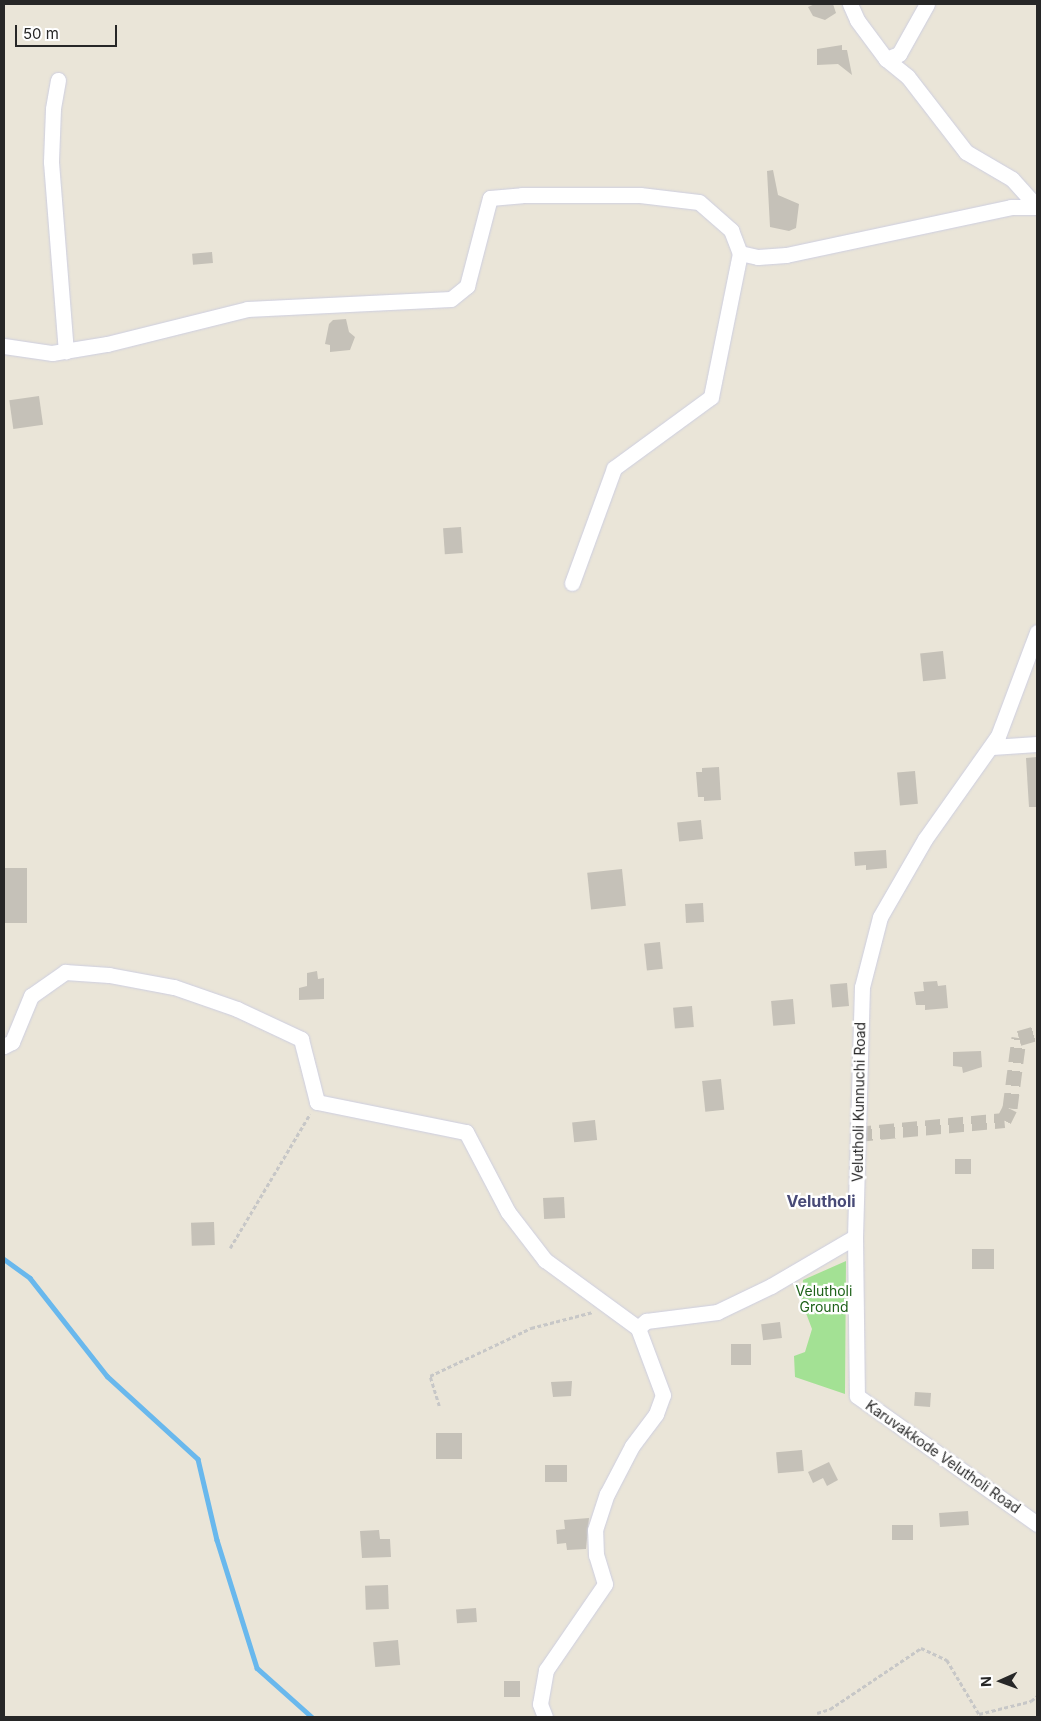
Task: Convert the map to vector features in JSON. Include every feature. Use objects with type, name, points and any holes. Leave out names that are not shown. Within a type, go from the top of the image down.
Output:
[{"type":"street","points":[[850,4],[857,20],[886,58],[908,77],[966,152],[1012,178],[1037,207]]},
{"type":"street","points":[[886,58],[898,54],[926,4]]},
{"type":"street","points":[[58,80],[53,109],[51,162],[66,351]]},
{"type":"street","points":[[4,346],[52,353],[107,344],[246,309],[451,299],[468,286],[490,198],[522,194],[640,195],[698,202],[731,230],[740,253],[711,397],[614,468],[572,583]]},
{"type":"street","points":[[740,253],[758,257],[786,255],[1011,207],[1037,207]]},
{"type":"street","name":"Velutholi Kunnuchi Road","points":[[855,1237],[862,987],[880,917],[925,839],[992,747],[1037,632]]},
{"type":"street","points":[[992,747],[1037,744]]},
{"type":"street","points":[[4,1046],[12,1042],[31,996],[64,972],[109,975],[174,987],[237,1009],[301,1039],[317,1102],[466,1132],[508,1212],[545,1260],[638,1328],[663,1395],[656,1414],[632,1446],[607,1494],[595,1530],[596,1555],[605,1584],[546,1670],[540,1704],[546,1717]]},
{"type":"street","points":[[638,1328],[646,1321],[717,1312],[771,1286],[855,1237]]},
{"type":"street","name":"Karuvakkode Velutholi Road","points":[[855,1237],[856,1396],[1037,1524]]},
{"type":"path","points":[[230,1248],[317,1102]]},
{"type":"path","points":[[439,1406],[430,1376],[531,1328],[609,1308]]},
{"type":"path","points":[[817,1712],[830,1709],[921,1648],[947,1660],[979,1716],[1031,1701],[1037,1696]]},
{"type":"green space","name":"Velutholi Ground","points":[[846,1261],[845,1394],[795,1377],[794,1356],[805,1352],[812,1329],[801,1300],[803,1280]]},
{"type":"building","points":[[815,4],[833,4],[836,13],[825,20],[813,16],[808,7]]},
{"type":"building","points":[[842,45],[842,50],[847,50],[852,75],[838,64],[817,65],[817,49]]},
{"type":"building","points":[[773,170],[778,195],[799,204],[796,228],[789,231],[770,227],[767,171]]},
{"type":"building","points":[[212,252],[213,263],[193,265],[192,254]]},
{"type":"building","points":[[346,319],[349,332],[355,337],[350,350],[330,352],[330,345],[325,344],[329,324],[333,320]]},
{"type":"building","points":[[39,396],[43,425],[13,429],[9,400]]},
{"type":"building","points":[[461,527],[463,553],[445,554],[443,528]]},
{"type":"building","points":[[943,651],[946,679],[923,681],[920,653]]},
{"type":"building","points":[[1037,757],[1037,807],[1029,807],[1026,758]]},
{"type":"building","points":[[719,767],[721,800],[704,801],[704,797],[698,797],[696,772],[702,772],[702,768]]},
{"type":"building","points":[[915,771],[918,804],[900,805],[897,773]]},
{"type":"building","points":[[701,820],[703,839],[679,841],[677,823]]},
{"type":"building","points":[[886,850],[887,868],[866,870],[866,865],[855,866],[854,852]]},
{"type":"building","points":[[4,868],[27,868],[27,923],[4,923]]},
{"type":"building","points":[[622,869],[626,906],[591,909],[587,873]]},
{"type":"building","points":[[703,903],[704,922],[686,923],[685,904]]},
{"type":"building","points":[[660,942],[663,969],[647,971],[644,944]]},
{"type":"building","points":[[317,971],[318,979],[324,978],[324,999],[299,1000],[299,988],[307,986],[307,973]]},
{"type":"building","points":[[937,981],[938,986],[946,985],[948,1008],[925,1010],[925,1005],[916,1005],[914,992],[924,991],[923,982]]},
{"type":"building","points":[[847,983],[849,1006],[832,1007],[830,984]]},
{"type":"building","points":[[793,999],[795,1024],[773,1026],[771,1001]]},
{"type":"building","points":[[692,1006],[694,1027],[675,1029],[673,1008]]},
{"type":"building","points":[[981,1051],[982,1067],[963,1073],[962,1067],[953,1066],[953,1052]]},
{"type":"building","points":[[721,1079],[724,1110],[705,1112],[702,1081]]},
{"type":"building","points":[[595,1120],[597,1140],[574,1142],[572,1122]]},
{"type":"building","points":[[955,1159],[971,1159],[971,1174],[955,1174]]},
{"type":"building","points":[[564,1197],[565,1218],[544,1219],[543,1198]]},
{"type":"building","points":[[214,1222],[215,1245],[192,1246],[191,1223]]},
{"type":"building","points":[[972,1249],[994,1249],[994,1269],[972,1269]]},
{"type":"building","points":[[780,1322],[782,1338],[763,1340],[761,1324]]},
{"type":"building","points":[[731,1344],[751,1344],[751,1365],[731,1365]]},
{"type":"building","points":[[572,1381],[571,1396],[553,1397],[551,1382]]},
{"type":"building","points":[[915,1392],[931,1393],[930,1407],[914,1406]]},
{"type":"building","points":[[436,1433],[462,1433],[462,1459],[436,1459]]},
{"type":"building","points":[[802,1450],[804,1471],[778,1473],[776,1452]]},
{"type":"building","points":[[829,1462],[838,1480],[827,1486],[823,1478],[813,1483],[808,1472]]},
{"type":"building","points":[[545,1465],[567,1465],[567,1482],[545,1482]]},
{"type":"building","points":[[968,1511],[969,1525],[940,1527],[939,1513]]},
{"type":"building","points":[[589,1518],[586,1549],[567,1550],[566,1543],[557,1544],[556,1530],[565,1529],[564,1520]]},
{"type":"building","points":[[892,1525],[913,1525],[913,1540],[892,1540]]},
{"type":"building","points":[[379,1530],[380,1539],[390,1539],[391,1557],[362,1558],[360,1531]]},
{"type":"building","points":[[388,1585],[389,1609],[366,1610],[365,1586]]},
{"type":"building","points":[[476,1608],[477,1622],[457,1623],[456,1609]]},
{"type":"building","points":[[398,1640],[400,1665],[375,1667],[373,1642]]},
{"type":"building","points":[[504,1681],[520,1681],[520,1697],[504,1697]]},
{"type":"waterway","points":[[4,1259],[30,1278],[107,1376],[198,1459],[217,1540],[257,1668],[312,1717]]},
{"type":"tunnel","points":[[857,1134],[1004,1120],[1010,1108],[1019,1038],[1037,1033]]},
{"type":"district","name":"Velutholi","points":[[821,1201]]}]
